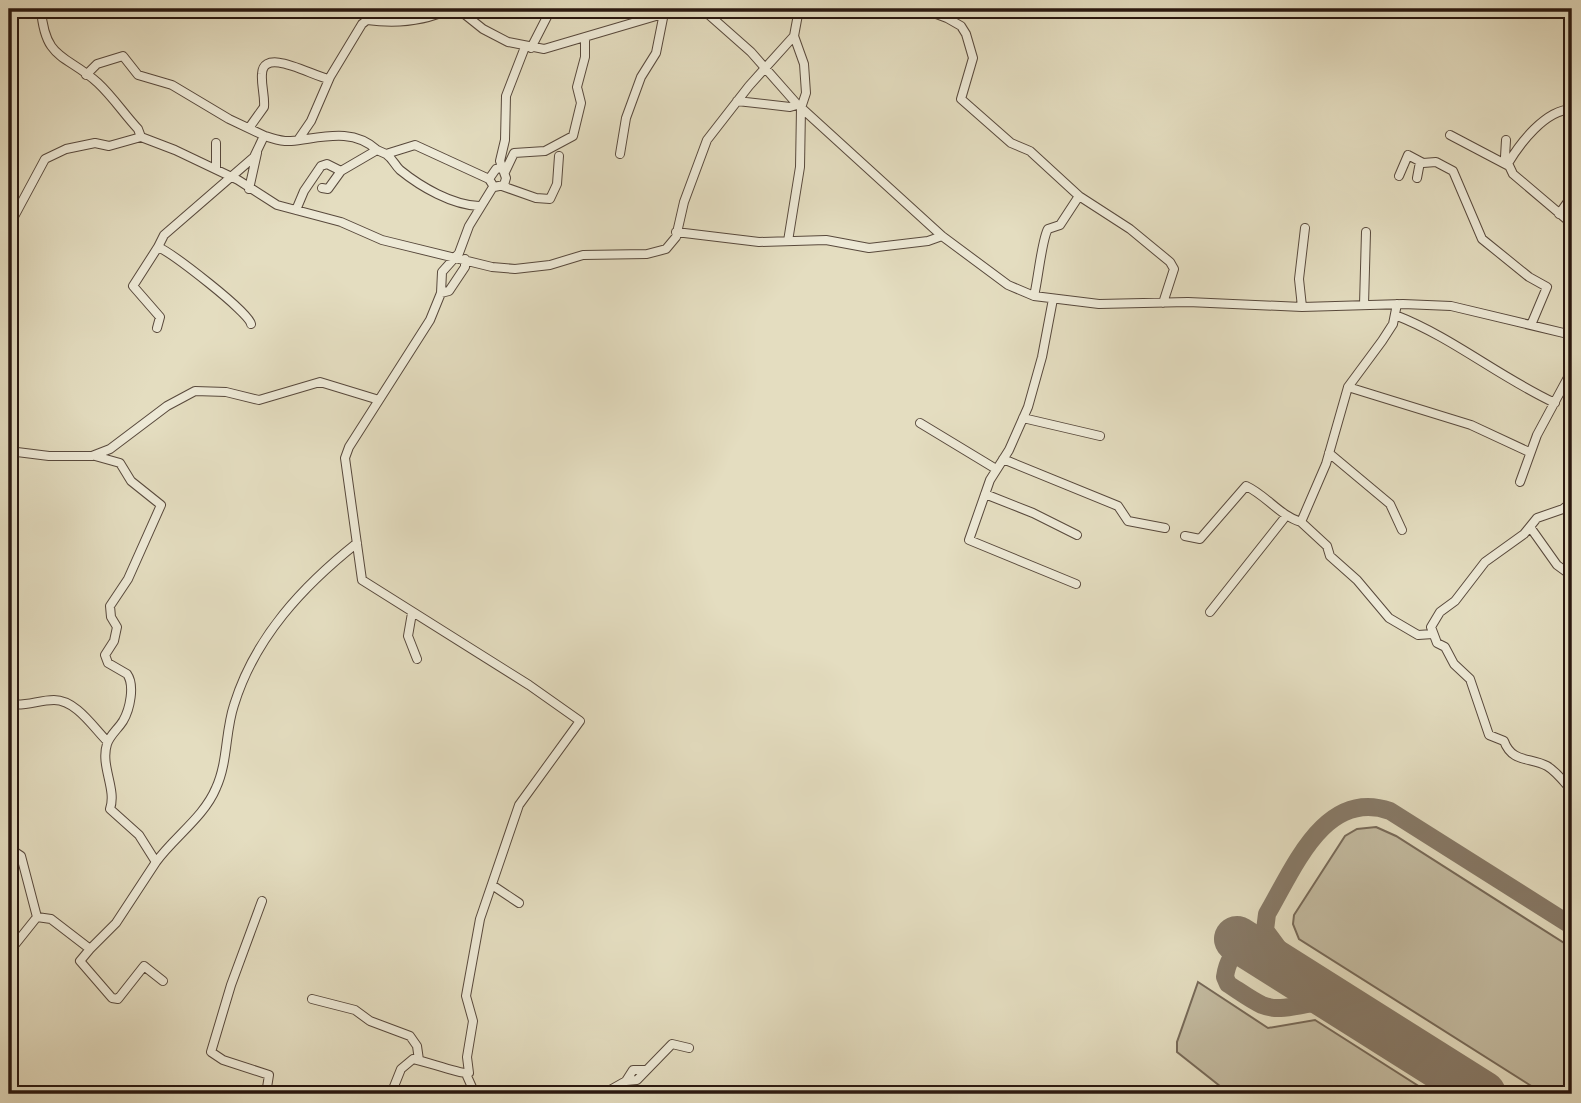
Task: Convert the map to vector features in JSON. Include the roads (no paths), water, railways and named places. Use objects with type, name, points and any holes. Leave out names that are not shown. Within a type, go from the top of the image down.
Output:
[{"type":"street","points":[[41,9],[47,39],[62,59],[106,91],[138,129],[141,137]]},
{"type":"street","points":[[298,140],[329,79],[367,20],[405,22],[450,9]]},
{"type":"street","points":[[458,9],[484,29],[528,47],[544,49],[664,13],[689,9],[708,13],[725,9]]},
{"type":"street","points":[[503,170],[506,96],[528,47],[551,9]]},
{"type":"street","points":[[9,226],[46,159],[66,149],[94,143],[109,146],[141,137],[216,169],[277,205],[341,222],[383,240],[465,259],[515,269],[550,265],[583,255],[607,252],[647,254],[666,249],[676,232],[707,140],[737,100],[794,36],[799,9]]},
{"type":"street","points":[[923,9],[947,18],[966,34],[973,58],[961,99],[1011,143],[1030,151],[1079,196],[1130,229],[1170,262],[1174,269],[1163,303]]},
{"type":"street","points":[[620,154],[626,118],[641,77],[656,53],[664,13]]},
{"type":"street","points":[[708,13],[799,106],[942,236],[1008,285],[1034,296],[1099,304],[1302,307],[1397,304],[1459,307],[1572,335]]},
{"type":"street","points":[[788,241],[800,167],[799,106],[806,93],[804,64],[794,36]]},
{"type":"street","points":[[475,1094],[467,1076],[468,1041],[473,1021],[466,996],[480,919],[519,805],[580,721],[529,685],[362,580],[345,458],[349,447],[430,320],[441,293],[442,272],[459,253],[480,206],[514,153],[549,150],[573,136],[581,103],[577,87],[585,57],[585,38]]},
{"type":"street","points":[[86,75],[97,64],[123,56],[138,75],[172,85],[265,136],[282,141],[341,134],[370,144],[428,189],[463,204],[480,206]]},
{"type":"street","points":[[249,128],[264,107],[262,75],[263,68],[269,63],[283,62],[329,79]]},
{"type":"street","points":[[737,100],[799,106]]},
{"type":"street","points":[[1507,165],[1531,133],[1558,111],[1572,109]]},
{"type":"street","points":[[1450,135],[1507,165],[1572,224]]},
{"type":"street","points":[[157,328],[160,317],[158,311],[133,286],[164,235],[172,231],[229,176],[254,157],[265,136]]},
{"type":"street","points":[[1506,140],[1507,165]]},
{"type":"street","points":[[216,144],[216,169]]},
{"type":"street","points":[[322,188],[328,189],[341,171],[381,152],[415,145],[495,184],[547,201],[557,184],[562,144]]},
{"type":"street","points":[[249,189],[258,150]]},
{"type":"street","points":[[549,150],[559,156]]},
{"type":"street","points":[[1399,176],[1408,155],[1420,162],[1436,162],[1453,172],[1482,240],[1529,277],[1548,287],[1531,326]]},
{"type":"street","points":[[1417,178],[1420,162]]},
{"type":"street","points":[[296,210],[304,191],[321,166],[327,164],[341,171]]},
{"type":"street","points":[[495,184],[496,169],[503,170]]},
{"type":"street","points":[[1034,296],[1045,234],[1048,229],[1060,225],[1079,196]]},
{"type":"street","points":[[1559,214],[1572,196]]},
{"type":"street","points":[[1302,307],[1299,278],[1305,228]]},
{"type":"street","points":[[676,232],[759,242],[826,240],[884,248],[942,236]]},
{"type":"street","points":[[1364,305],[1366,232]]},
{"type":"street","points":[[158,247],[224,294],[249,317],[251,324]]},
{"type":"street","points":[[441,293],[449,291],[465,267],[465,259]]},
{"type":"street","points":[[1053,299],[1042,357],[1023,418],[996,469],[969,540],[1076,583]]},
{"type":"street","points":[[1301,522],[1329,453],[1348,387],[1382,341],[1395,315],[1397,304]]},
{"type":"street","points":[[1395,315],[1453,343],[1518,384],[1555,403]]},
{"type":"street","points":[[1520,482],[1529,452],[1572,370]]},
{"type":"street","points":[[92,456],[110,449],[167,406],[195,391],[226,392],[259,400],[320,382],[379,400]]},
{"type":"street","points":[[1348,387],[1471,425],[1529,452]]},
{"type":"street","points":[[1023,418],[1100,436]]},
{"type":"street","points":[[920,423],[996,469]]},
{"type":"street","points":[[9,451],[49,456],[92,456],[120,463],[131,481],[161,505],[128,579],[109,611],[117,627],[114,641],[104,655],[105,659],[127,674],[132,688],[128,711],[107,741],[104,762],[113,800],[110,808],[139,835],[156,862]]},
{"type":"street","points":[[1329,453],[1390,504],[1402,530]]},
{"type":"street","points":[[1003,459],[1118,506],[1128,521],[1165,528]]},
{"type":"street","points":[[1185,536],[1200,539],[1246,486],[1259,492],[1286,516],[1301,522],[1327,546],[1330,556],[1357,580],[1389,618],[1418,635],[1433,634]]},
{"type":"street","points":[[985,494],[1034,513],[1077,535]]},
{"type":"street","points":[[1572,502],[1563,509],[1537,518],[1530,527],[1485,562],[1455,601],[1440,612],[1431,627],[1437,643],[1452,656],[1454,664],[1470,679],[1489,735],[1504,741],[1514,756],[1548,766],[1572,791]]},
{"type":"street","points":[[1210,612],[1286,516]]},
{"type":"street","points":[[1530,527],[1558,565],[1572,576]]},
{"type":"street","points":[[163,981],[144,966],[118,999],[111,998],[80,961],[116,923],[156,862],[208,803],[218,785],[234,705],[254,655],[298,595],[317,575],[357,543]]},
{"type":"street","points":[[412,613],[408,636],[417,659]]},
{"type":"street","points":[[9,704],[25,706],[53,700],[65,702],[76,708],[107,741]]},
{"type":"street","points":[[9,848],[21,856],[37,917]]},
{"type":"street","points":[[492,886],[519,903]]},
{"type":"street","points":[[262,901],[231,985],[211,1052],[223,1060],[269,1075],[266,1094]]},
{"type":"street","points":[[37,917],[51,919],[90,949]]},
{"type":"street","points":[[9,952],[37,917]]},
{"type":"street","points":[[312,999],[355,1010],[370,1021],[410,1036],[417,1046],[419,1060]]},
{"type":"street","points":[[603,1094],[626,1081],[633,1070],[645,1070],[672,1044],[689,1048]]},
{"type":"street","points":[[391,1094],[406,1063],[413,1059],[440,1065],[467,1076]]}]
